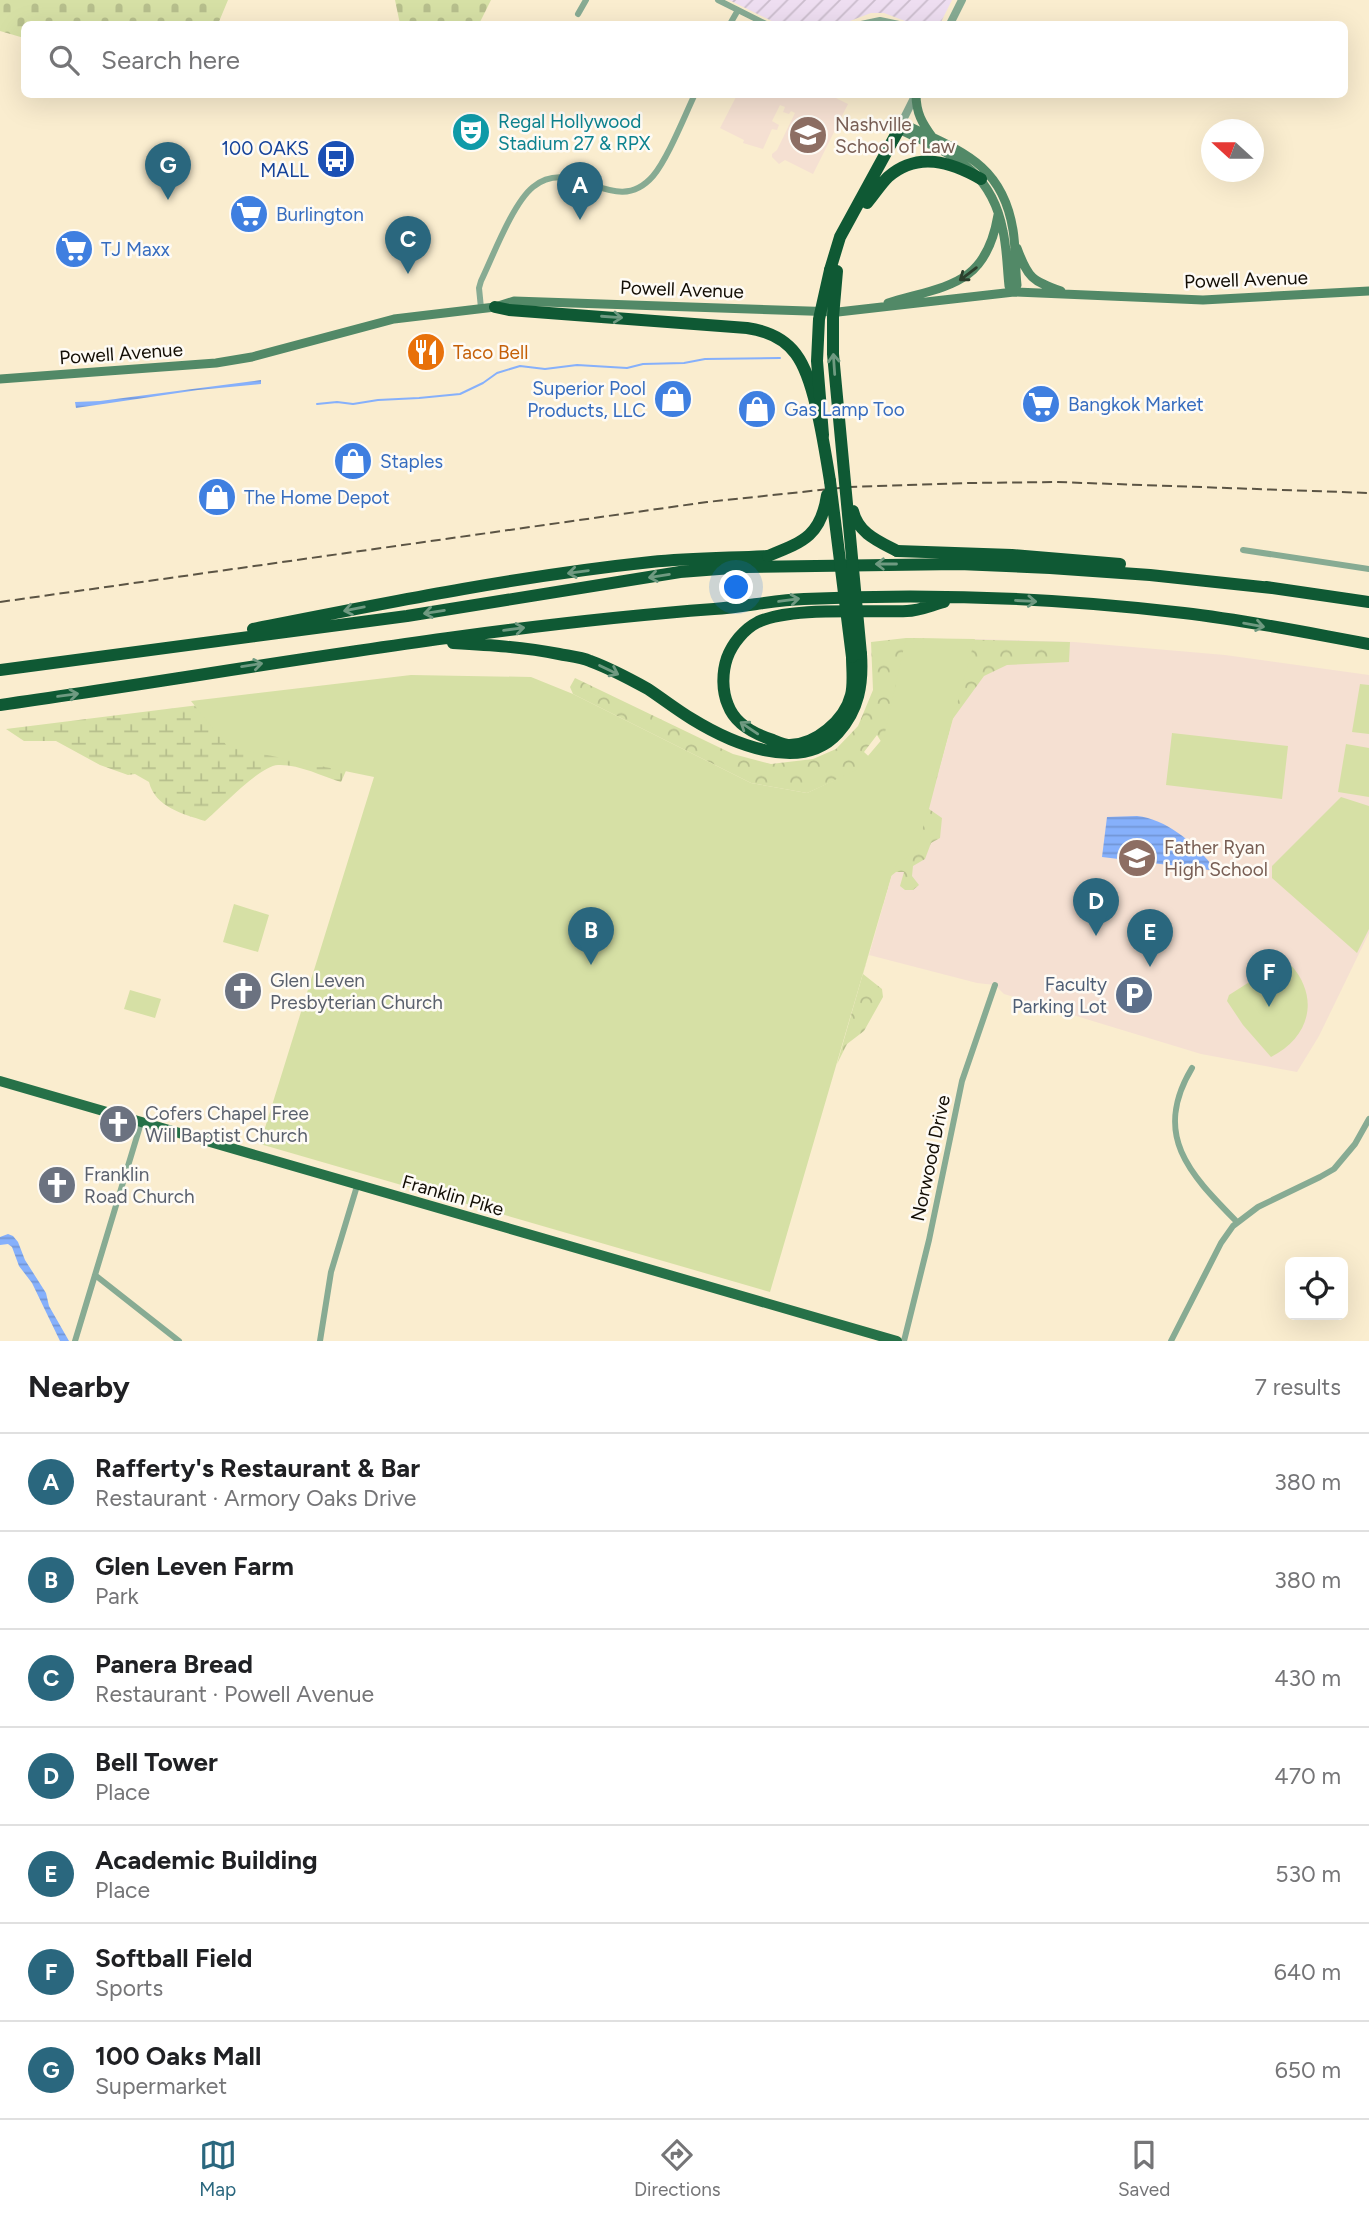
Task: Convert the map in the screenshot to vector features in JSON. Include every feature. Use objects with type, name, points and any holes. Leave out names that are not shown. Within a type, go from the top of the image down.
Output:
[{"type":"highway","points":[[900,126],[833,270],[833,354],[845,480],[856,656],[851,695],[844,711],[826,732],[804,742],[789,745],[760,736],[748,729],[736,719],[729,708],[723,673],[726,661],[738,638],[757,623],[794,615],[911,611],[957,598]]},
{"type":"highway","points":[[422,641],[523,647],[589,660],[647,689],[692,719],[729,739],[784,754],[800,754],[819,748],[832,740],[843,728],[859,698],[863,678],[856,656],[823,435],[817,361],[819,319],[840,237],[900,126]]},
{"type":"highway","points":[[866,203],[894,173],[916,163],[947,163],[981,179]]},
{"type":"highway","points":[[495,307],[747,328],[776,336],[795,351],[804,367],[823,435]]},
{"type":"highway","points":[[845,480],[855,521],[870,537],[897,551],[1012,555],[1132,565],[1369,602]]},
{"type":"highway","points":[[130,653],[372,606],[549,576],[652,562],[768,556],[800,543],[814,530],[825,510],[830,481]]},
{"type":"highway","points":[[0,670],[407,616],[680,572],[745,567],[959,564],[1087,570],[1272,587]]},
{"type":"highway","points":[[0,705],[422,641],[559,623],[800,599],[957,598],[1085,604],[1187,613],[1369,644]]},
{"type":"main road","points":[[916,98],[916,107],[922,123],[934,139]]},
{"type":"main road","points":[[900,126],[968,155],[990,174],[1005,200],[1011,219],[1017,285],[1014,292],[1009,286],[1003,229],[992,196],[981,179],[959,160],[900,126]]},
{"type":"main road","points":[[866,310],[951,284],[968,275],[988,252],[998,215]]},
{"type":"main road","points":[[1015,241],[1025,271],[1038,283],[1070,294]]},
{"type":"main road","name":"Powell Avenue","points":[[0,379],[216,363],[252,357],[394,319],[495,307],[514,301],[838,312],[1014,292],[1203,300],[1369,291]]},
{"type":"main road","name":"Franklin Pike","points":[[0,1081],[897,1341]]},
{"type":"street","points":[[578,13],[586,0]]},
{"type":"street","points":[[718,0],[760,21]]},
{"type":"street","points":[[952,21],[962,0]]},
{"type":"street","points":[[732,21],[738,10]]},
{"type":"street","points":[[481,308],[481,281],[520,202],[530,190],[540,182],[559,177],[572,177],[612,192],[627,191],[642,185],[659,167],[693,98]]},
{"type":"street","points":[[900,126],[914,98]]},
{"type":"street","points":[[1243,550],[1369,569]]},
{"type":"street","name":"Norwood Drive","points":[[904,1341],[929,1240],[962,1081],[995,985]]},
{"type":"street","points":[[1192,1068],[1181,1091],[1177,1108],[1179,1144],[1194,1175],[1237,1222]]},
{"type":"street","points":[[1171,1341],[1221,1243],[1237,1222],[1258,1207],[1334,1168],[1355,1144],[1369,1119]]},
{"type":"street","points":[[75,1341],[141,1123]]},
{"type":"street","points":[[320,1341],[331,1272],[357,1186]]},
{"type":"street","points":[[95,1275],[179,1341]]},
{"type":"shaded area","points":[[729,0],[952,0],[942,21],[905,21],[884,13],[871,13],[850,21],[772,21]]},
{"type":"shaded area","name":"Nashville School of Law","points":[[735,98],[836,98],[848,104],[813,174],[785,160],[779,164],[772,157],[795,113],[783,112],[785,107],[780,105],[772,121],[779,125],[777,130],[772,129],[763,149],[743,143],[744,140],[720,128]]},
{"type":"shaded area","name":"Father Ryan High School","points":[[975,639],[1074,642],[1225,655],[1369,675],[1369,933],[1319,1036],[1297,1072],[1201,1054],[1004,994],[995,985],[977,983],[869,955],[894,867],[917,849]]},
{"type":"green space","points":[[0,0],[228,0],[219,21],[21,21],[21,37],[0,31]]},
{"type":"green space","points":[[395,0],[491,0],[480,21],[399,21]]},
{"type":"green space","points":[[906,638],[1070,642],[1069,662],[1007,665],[984,676],[952,720],[929,809],[942,818],[940,838],[931,843],[925,859],[913,866],[912,876],[919,885],[913,890],[905,890],[900,886],[904,872],[896,872],[891,876],[883,904],[857,900],[836,876],[816,876],[809,869],[778,867],[775,861],[752,871],[747,867],[750,856],[759,851],[775,850],[776,838],[801,831],[807,845],[815,840],[836,839],[843,847],[842,834],[861,834],[867,852],[896,843],[907,833],[909,802],[916,805],[919,799],[912,790],[931,773],[930,738],[882,743],[877,735],[864,752],[877,764],[874,777],[861,784],[846,785],[838,779],[807,793],[751,783],[573,694],[570,687],[575,678],[733,754],[771,764],[813,759],[836,749],[858,726],[873,690],[871,642]]},
{"type":"green space","points":[[906,638],[975,639],[917,849],[894,867],[770,1292],[260,1144],[374,777],[228,747],[191,701],[411,675],[531,677],[573,694],[751,783],[807,793],[856,770],[884,737]]},
{"type":"green space","points":[[1360,684],[1369,685],[1369,734],[1352,732]]},
{"type":"green space","points":[[223,702],[349,764],[341,782],[294,766],[270,767],[251,780],[205,821],[171,808],[157,798],[149,782],[135,774],[128,775],[100,765],[56,741],[24,741],[6,729]]},
{"type":"green space","points":[[1172,733],[1288,746],[1282,799],[1166,785]]},
{"type":"green space","points":[[1346,744],[1369,748],[1369,797],[1338,792]]},
{"type":"green space","points":[[1341,797],[1369,806],[1369,929],[1357,953],[1272,878],[1272,866]]},
{"type":"green space","points":[[234,904],[269,915],[258,952],[223,942]]},
{"type":"green space","points":[[876,928],[863,974],[882,989],[883,997],[864,1031],[847,1044],[837,1064]]},
{"type":"green space","points":[[1291,965],[1306,990],[1307,1016],[1295,1039],[1271,1057],[1243,1025],[1227,1001],[1229,995],[1251,981]]},
{"type":"green space","points":[[130,990],[161,999],[155,1018],[124,1009]]},
{"type":"water","points":[[261,380],[261,384],[198,390],[76,408],[75,402],[100,401]]},
{"type":"water","points":[[1137,816],[1158,822],[1178,833],[1211,864],[1210,870],[1102,857],[1107,817]]},
{"type":"water","points":[[8,1234],[18,1242],[69,1341],[60,1341],[32,1283],[19,1266],[12,1247],[8,1244],[0,1245],[0,1237]]},
{"type":"waterway","points":[[317,404],[353,404],[460,394],[497,373],[520,366],[545,369],[577,365],[627,368],[643,364],[684,363],[705,359],[780,358]]},
{"type":"railway","points":[[0,602],[707,502],[849,487],[1057,482],[1369,493]]},
{"type":"place","name":"Regal Hollywood Stadium 27 & RPX","points":[[471,132]]},
{"type":"place","name":"Nashville School of Law","points":[[808,135]]},
{"type":"place","name":"100 OAKS MALL","points":[[336,159]]},
{"type":"place","name":"100 Oaks Mall","points":[[168,200]]},
{"type":"place","name":"Burlington","points":[[249,214]]},
{"type":"place","name":"Rafferty's Restaurant & Bar","points":[[580,220]]},
{"type":"place","name":"TJ Maxx","points":[[74,249]]},
{"type":"place","name":"Panera Bread","points":[[408,274]]},
{"type":"place","name":"Taco Bell","points":[[426,352]]},
{"type":"place","name":"Superior Pool Products, LLC","points":[[673,399]]},
{"type":"place","name":"Bangkok Market","points":[[1041,404]]},
{"type":"place","name":"Gas Lamp Too","points":[[757,409]]},
{"type":"place","name":"Staples","points":[[353,461]]},
{"type":"place","name":"The Home Depot","points":[[217,497]]},
{"type":"place","name":"Father Ryan High School","points":[[1137,858]]},
{"type":"place","name":"Bell Tower","points":[[1096,936]]},
{"type":"place","name":"Glen Leven Farm","points":[[591,965]]},
{"type":"place","name":"Academic Building","points":[[1150,967]]},
{"type":"place","name":"Glen Leven Presbyterian Church","points":[[243,991]]},
{"type":"place","name":"Faculty Parking Lot","points":[[1134,995]]},
{"type":"place","name":"Softball Field","points":[[1269,1007]]},
{"type":"place","name":"Cofers Chapel Free Will Baptist Church","points":[[118,1124]]},
{"type":"place","name":"Franklin Road Church","points":[[57,1185]]}]
